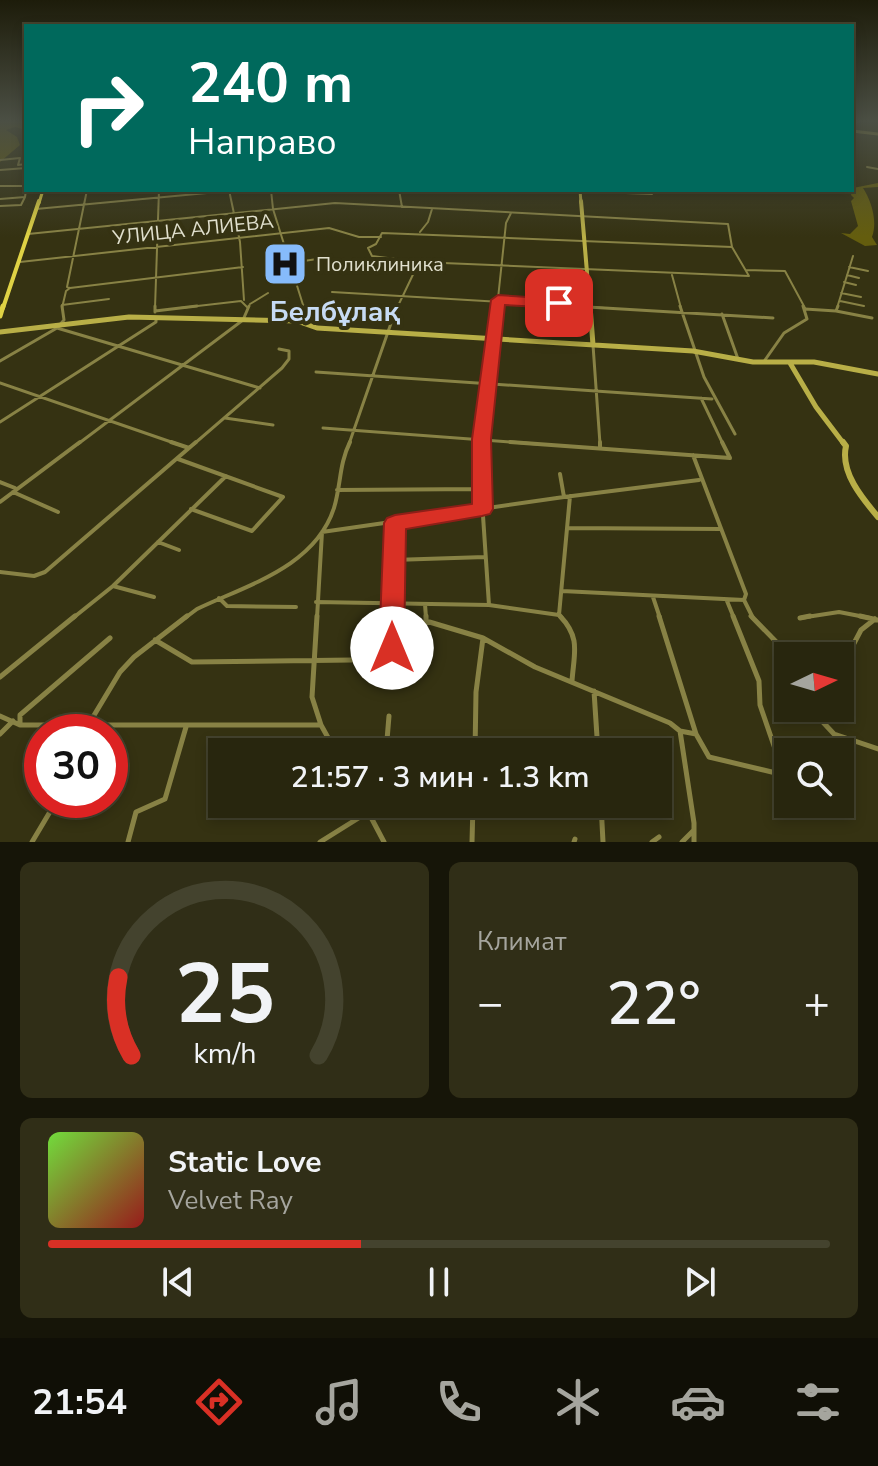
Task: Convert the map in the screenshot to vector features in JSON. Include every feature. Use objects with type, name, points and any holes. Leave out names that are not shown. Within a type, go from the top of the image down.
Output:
[{"type":"main road","points":[[1,312],[42,192]]},
{"type":"street","points":[[0,170],[24,166]]},
{"type":"street","points":[[867,167],[878,169]]},
{"type":"street","points":[[0,186],[24,188]]},
{"type":"street","points":[[0,206],[21,205],[26,192]]},
{"type":"street","points":[[70,288],[67,287],[72,256],[87,192]]},
{"type":"street","points":[[155,317],[159,192]]},
{"type":"street","points":[[36,209],[212,192]]},
{"type":"street","points":[[229,192],[243,267],[244,301]]},
{"type":"street","points":[[271,192],[273,209],[304,306],[307,319],[303,323]]},
{"type":"street","points":[[399,192],[402,207]]},
{"type":"street","points":[[580,192],[600,448]]},
{"type":"street","points":[[604,192],[652,194]]},
{"type":"street","points":[[116,196],[116,202]]},
{"type":"street","points":[[0,199],[25,197]]},
{"type":"street","points":[[27,234],[335,203],[728,224],[732,247],[749,276],[502,267],[372,256],[368,248],[381,237]]},
{"type":"street","points":[[419,234],[428,222],[432,209]]},
{"type":"street","points":[[489,605],[481,489],[482,439],[506,223],[511,213]]},
{"type":"street","name":"УЛИЦА АЛИЕВА","points":[[17,262],[329,228],[372,237],[381,237],[382,233],[505,238]]},
{"type":"street","points":[[505,238],[732,247]]},
{"type":"street","points":[[836,311],[853,256]]},
{"type":"street","points":[[290,263],[324,258]]},
{"type":"street","points":[[95,714],[120,672],[155,640],[197,609],[295,563],[322,532],[334,508],[341,460],[356,431],[401,295],[419,262]]},
{"type":"street","points":[[0,361],[59,326],[66,315],[62,305],[70,288],[243,267]]},
{"type":"street","points":[[849,267],[868,271]]},
{"type":"street","points":[[746,270],[785,271],[807,319],[784,333],[762,363]]},
{"type":"street","points":[[672,275],[693,351],[712,399],[735,434]]},
{"type":"street","points":[[847,275],[859,278]]},
{"type":"street","points":[[844,282],[856,285]]},
{"type":"street","points":[[332,292],[773,318]]},
{"type":"street","points":[[0,502],[243,320],[249,305],[268,293]]},
{"type":"street","points":[[841,293],[861,297]]},
{"type":"street","points":[[62,305],[109,299]]},
{"type":"street","points":[[0,422],[119,345],[155,317],[244,301],[249,305]]},
{"type":"street","points":[[839,301],[864,306]]},
{"type":"street","points":[[805,309],[872,318]]},
{"type":"street","points":[[722,314],[738,359]]},
{"type":"street","points":[[0,332],[129,317],[285,320],[317,328],[693,351],[762,363],[814,362],[878,374]]},
{"type":"street","points":[[59,326],[260,388]]},
{"type":"street","points":[[0,572],[34,576],[45,572],[260,388],[289,359],[289,351],[279,349]]},
{"type":"street","points":[[789,362],[795,367],[798,380],[816,407],[846,446],[842,459],[856,490],[878,517]]},
{"type":"street","points":[[316,372],[712,399]]},
{"type":"street","points":[[0,383],[190,448]]},
{"type":"street","points":[[323,428],[727,460],[731,456],[701,398]]},
{"type":"street","points":[[225,418],[273,425]]},
{"type":"street","points":[[693,455],[746,594],[744,600],[748,613],[776,642]]},
{"type":"street","points":[[178,459],[283,497],[252,531],[191,509]]},
{"type":"street","points":[[559,615],[567,528],[567,497],[560,474]]},
{"type":"street","points":[[0,677],[113,586],[226,476]]},
{"type":"street","points":[[322,532],[701,480]]},
{"type":"street","points":[[0,482],[58,512]]},
{"type":"street","points":[[337,490],[481,489]]},
{"type":"street","points":[[392,648],[395,523]]},
{"type":"street","points":[[567,528],[720,529]]},
{"type":"street","points":[[322,532],[312,697],[328,738]]},
{"type":"street","points":[[158,542],[179,550]]},
{"type":"street","points":[[393,560],[485,557]]},
{"type":"street","points":[[113,586],[154,597]]},
{"type":"street","points":[[562,591],[744,600]]},
{"type":"street","points":[[652,596],[696,734],[709,757],[780,774],[783,772],[760,705],[759,681],[727,601]]},
{"type":"street","points":[[219,598],[227,606],[296,607]]},
{"type":"street","points":[[316,602],[489,605],[559,615],[573,630],[575,638],[572,682]]},
{"type":"street","points":[[412,652],[415,637],[426,621],[425,604]]},
{"type":"street","points":[[800,618],[839,612],[876,620]]},
{"type":"street","points":[[854,643],[861,630],[876,620]]},
{"type":"street","points":[[426,621],[483,638],[535,667],[670,723],[680,731],[696,734]]},
{"type":"street","points":[[20,725],[20,715],[32,703],[110,638]]},
{"type":"street","points":[[475,738],[476,692],[483,638]]},
{"type":"street","points":[[155,640],[192,662],[352,660]]},
{"type":"street","points":[[594,691],[597,738]]},
{"type":"street","points":[[0,716],[24,725]]},
{"type":"street","points":[[387,738],[389,716]]},
{"type":"street","points":[[0,734],[13,721]]},
{"type":"street","points":[[823,722],[834,734],[878,749]]},
{"type":"street","points":[[128,726],[321,725]]},
{"type":"street","points":[[128,842],[136,812],[165,799],[186,727]]},
{"type":"street","points":[[680,731],[694,842]]},
{"type":"street","points":[[32,842],[46,818]]},
{"type":"street","points":[[320,842],[358,818]]},
{"type":"street","points":[[371,818],[384,842]]},
{"type":"street","points":[[472,842],[473,818]]},
{"type":"street","points":[[602,818],[603,842]]},
{"type":"street","points":[[682,842],[694,830]]},
{"type":"street","points":[[652,842],[659,837]]},
{"type":"shaded area","points":[[878,183],[878,187],[863,188],[873,211],[872,237],[877,245],[865,246],[841,233],[850,234],[858,226],[851,201],[854,188]]},
{"type":"place","name":"Поликлиника","points":[[285,264]]},
{"type":"district","name":"Белбұлақ","points":[[335,311]]},
{"type":"route","points":[[392,648],[395,523],[482,509],[482,439],[498,300],[559,303]]}]
